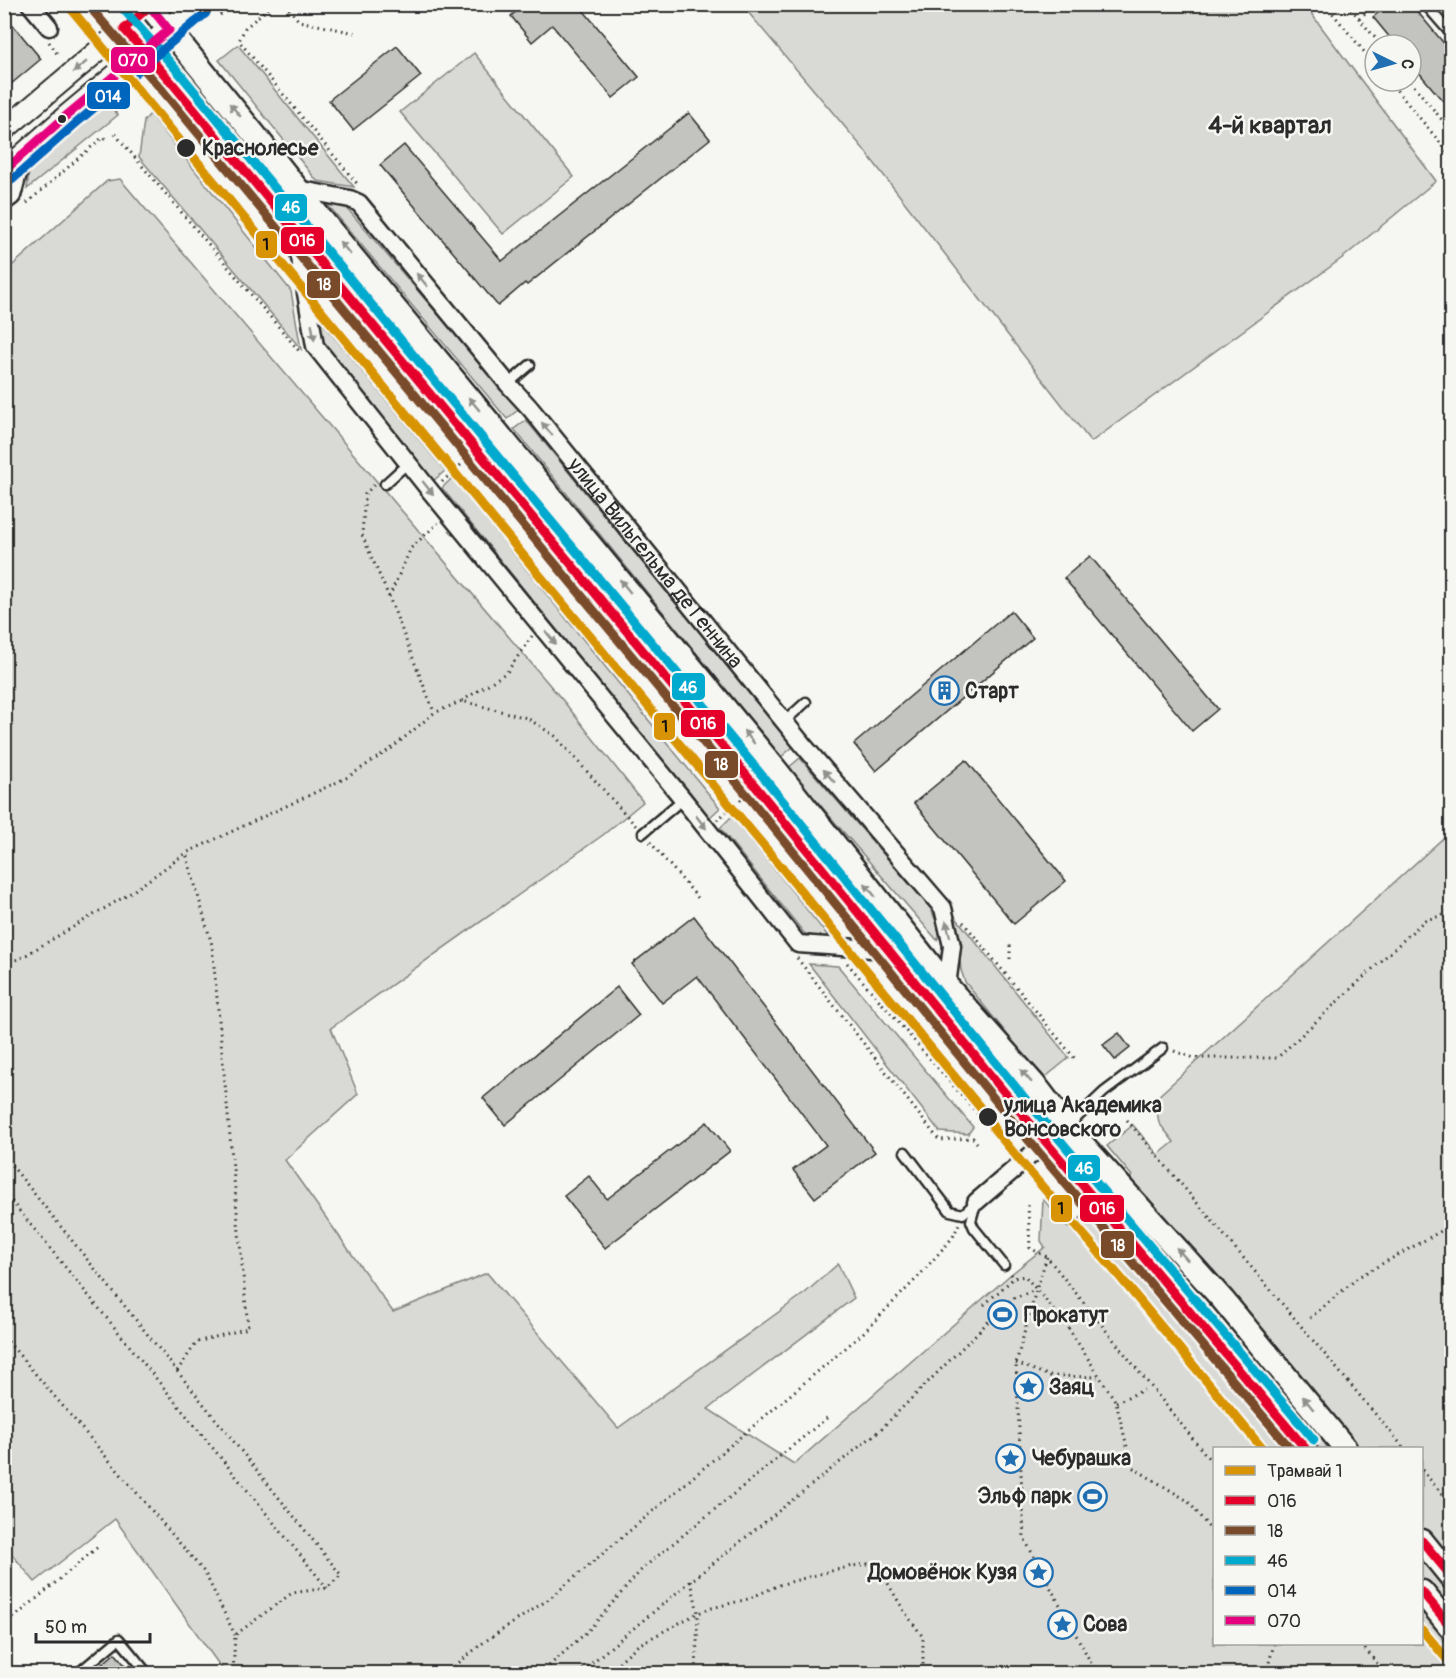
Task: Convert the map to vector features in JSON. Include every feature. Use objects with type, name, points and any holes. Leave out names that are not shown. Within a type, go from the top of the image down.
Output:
[{"type":"main road","points":[[103,4],[756,787],[1010,1101],[1303,1447]]},
{"type":"main road","points":[[144,51],[198,4]]},
{"type":"main road","points":[[124,29],[150,5]]},
{"type":"main road","name":"улица Вильгельма де Геннина","points":[[150,5],[297,189],[776,770],[947,986],[1039,1090],[1067,1127],[1223,1300],[1343,1447]]},
{"type":"main road","points":[[1423,1542],[1452,1578]]},
{"type":"main road","points":[[1423,1593],[1452,1629]]},
{"type":"street","points":[[30,4],[49,27]]},
{"type":"street","points":[[4,130],[124,29]]},
{"type":"street","points":[[4,171],[144,51]]},
{"type":"street","points":[[9,208],[23,155]]},
{"type":"street","name":"улица Вильгельма де Геннина","points":[[297,189],[350,199],[359,203],[530,408],[784,722],[943,908],[952,946],[947,986]]},
{"type":"street","points":[[296,233],[315,346],[798,944],[887,950]]},
{"type":"street","points":[[976,1202],[1067,1127]]},
{"type":"lane","points":[[1425,4],[1452,35]]},
{"type":"lane","points":[[508,384],[530,365]]},
{"type":"lane","points":[[385,484],[408,463]]},
{"type":"lane","points":[[784,722],[806,702]]},
{"type":"lane","points":[[643,833],[683,799]]},
{"type":"lane","points":[[1067,1127],[1104,1092],[1163,1048]]},
{"type":"lane","points":[[905,1152],[950,1211],[963,1215],[976,1202]]},
{"type":"lane","points":[[976,1202],[971,1221],[974,1228],[1004,1265]]},
{"type":"lane","points":[[77,1674],[120,1639],[148,1674]]},
{"type":"path","points":[[220,15],[233,4]]},
{"type":"path","points":[[239,41],[245,28],[273,4]]},
{"type":"path","points":[[285,4],[299,21],[355,33]]},
{"type":"path","points":[[1325,4],[1363,50]]},
{"type":"path","points":[[1347,4],[1371,33]]},
{"type":"path","points":[[1359,18],[1377,4]]},
{"type":"path","points":[[1399,93],[1452,157]]},
{"type":"path","points":[[1420,93],[1452,132]]},
{"type":"path","points":[[22,206],[103,138],[108,141]]},
{"type":"path","points":[[4,222],[9,208]]},
{"type":"path","points":[[365,494],[362,535],[434,713]]},
{"type":"path","points":[[389,597],[411,548],[442,519]]},
{"type":"path","points":[[4,963],[19,959],[129,894],[186,853],[348,777],[392,748],[434,713],[462,701],[507,672],[534,633]]},
{"type":"path","points":[[462,701],[527,718],[555,736],[698,898]]},
{"type":"path","points":[[177,1371],[197,1342],[248,1328],[212,945],[186,853]]},
{"type":"path","points":[[1163,1048],[1194,1058],[1277,1059],[1425,920],[1452,913]]},
{"type":"path","points":[[1010,941],[1010,959]]},
{"type":"path","points":[[843,959],[989,1127]]},
{"type":"path","points":[[790,961],[810,960]]},
{"type":"path","points":[[1127,1120],[1402,1447]]},
{"type":"path","points":[[4,1156],[341,1575],[327,1588],[292,1593],[235,1635]]},
{"type":"path","points":[[4,1192],[327,1588]]},
{"type":"path","points":[[1028,1205],[1030,1248],[1047,1257],[1213,1463]]},
{"type":"path","points":[[445,1674],[484,1642],[549,1599],[862,1334],[919,1276],[953,1237],[963,1215]]},
{"type":"path","points":[[1310,1318],[1360,1276],[1452,1225]]},
{"type":"path","points":[[1047,1257],[1016,1363],[1024,1538],[1097,1674]]},
{"type":"path","points":[[1004,1265],[1014,1278]]},
{"type":"path","points":[[984,1305],[1014,1278],[1024,1276],[1065,1323],[1116,1402],[1132,1467],[1188,1501],[1213,1532]]},
{"type":"path","points":[[578,1674],[879,1431],[1011,1299],[1036,1290]]},
{"type":"path","points":[[4,1337],[205,1574],[235,1635],[233,1674]]},
{"type":"path","points":[[1016,1363],[1050,1376],[1100,1377]]},
{"type":"path","points":[[1116,1402],[1144,1390]]},
{"type":"path","points":[[540,1674],[588,1631],[643,1568],[828,1417]]},
{"type":"path","points":[[1423,1471],[1452,1506]]},
{"type":"path","points":[[4,1626],[99,1546]]},
{"type":"path","points":[[605,1674],[639,1645],[698,1613],[748,1599],[778,1585],[868,1564],[883,1575],[904,1611],[923,1637],[922,1674]]},
{"type":"path","points":[[691,1581],[698,1613],[696,1674]]},
{"type":"path","points":[[1266,1674],[1272,1645]]},
{"type":"path","points":[[1362,1645],[1386,1674]]},
{"type":"shaded area","points":[[742,5],[1305,5],[1363,83],[1363,93],[1370,93],[1436,181],[1345,256],[1091,442],[861,146]]},
{"type":"shaded area","points":[[238,45],[354,187],[317,181],[219,60]]},
{"type":"shaded area","points":[[474,53],[574,177],[503,234],[400,112]]},
{"type":"shaded area","points":[[108,104],[118,115],[27,189],[29,171]]},
{"type":"shaded area","points":[[150,114],[291,291],[301,349],[139,157],[144,121]]},
{"type":"shaded area","points":[[120,179],[565,703],[643,802],[603,835],[331,1028],[358,1094],[285,1160],[393,1312],[487,1273],[618,1428],[805,1293],[838,1264],[854,1298],[708,1409],[794,1464],[1045,1247],[1041,1241],[1043,1199],[1068,1228],[1132,1176],[1107,1146],[1133,1125],[1158,1155],[1174,1142],[1159,1123],[1155,1099],[1451,831],[1451,1673],[225,1673],[115,1519],[35,1582],[5,1546],[5,272],[107,181]]},
{"type":"shaded area","points":[[332,203],[346,207],[519,409],[507,419],[328,205]]},
{"type":"shaded area","points":[[315,314],[445,471],[433,481],[323,349]]},
{"type":"shaded area","points":[[526,420],[793,747],[781,757],[514,429]]},
{"type":"shaded area","points":[[452,478],[720,808],[709,818],[442,488]]},
{"type":"shaded area","points":[[800,758],[931,909],[941,934],[937,940],[788,768]]},
{"type":"shaded area","points":[[732,816],[828,936],[821,939],[804,933],[720,828]]},
{"type":"shaded area","points":[[949,909],[1069,1058],[1043,1079],[965,982],[961,970],[957,933]]},
{"type":"shaded area","points":[[809,964],[838,966],[973,1127],[968,1134],[940,1132]]},
{"type":"building","points":[[524,4],[578,4],[639,77],[613,98],[552,25],[532,42],[511,16]]},
{"type":"building","points":[[1389,4],[1411,4],[1452,53],[1452,101],[1442,100],[1423,77],[1423,33],[1386,33],[1373,17]]},
{"type":"building","points":[[4,14],[41,59],[4,90]]},
{"type":"building","points":[[397,46],[421,76],[353,130],[329,100]]},
{"type":"building","points":[[689,113],[710,139],[498,306],[380,165],[404,145],[502,261]]},
{"type":"building","points":[[1090,556],[1218,709],[1192,731],[1064,578]]},
{"type":"building","name":"Старт","points":[[1011,611],[1033,638],[876,771],[854,744]]},
{"type":"building","points":[[966,760],[1066,881],[1014,924],[914,803]]},
{"type":"building","points":[[694,916],[875,1152],[815,1198],[793,1170],[826,1145],[697,976],[662,1003],[632,964]]},
{"type":"building","points":[[617,987],[639,1015],[505,1125],[483,1098]]},
{"type":"building","points":[[1119,1033],[1130,1048],[1115,1060],[1103,1045]]},
{"type":"building","points":[[707,1122],[730,1151],[605,1248],[564,1196],[589,1176],[607,1199]]},
{"type":"building","points":[[115,1653],[132,1674],[91,1674]]},
{"type":"tram line","name":"1","points":[[67,4],[988,1117],[994,1129],[1022,1163],[1261,1447]]},
{"type":"tram line","name":"1","points":[[1423,1631],[1452,1665]]},
{"type":"transit line","name":"46","points":[[119,4],[181,75],[765,779],[1027,1101],[1314,1440]]},
{"type":"transit line","name":"070","points":[[4,171],[169,30],[148,4]]},
{"type":"transit line","name":"016","points":[[152,4],[124,29],[172,83],[756,787],[1018,1109],[1304,1447]]},
{"type":"transit line","name":"18","points":[[94,12],[163,91],[747,795],[1009,1117],[1289,1447]]},
{"type":"transit line","name":"014","points":[[12,180],[206,13]]},
{"type":"transit line","name":"016","points":[[1423,1542],[1452,1577]]},
{"type":"transit line","name":"016","points":[[1423,1593],[1452,1628]]},
{"type":"place","name":"Краснолесье","points":[[186,148]]},
{"type":"place","name":"Старт","points":[[944,691]]},
{"type":"place","name":"улица Академика Вонсовского","points":[[988,1117]]},
{"type":"place","name":"Прокатут","points":[[1003,1315]]},
{"type":"place","name":"Заяц","points":[[1028,1387]]},
{"type":"place","name":"Чебурашка","points":[[1011,1458]]},
{"type":"place","name":"Эльф парк","points":[[1093,1496]]},
{"type":"place","name":"Домовёнок Кузя","points":[[1038,1572]]},
{"type":"place","name":"Сова","points":[[1062,1624]]},
{"type":"district","name":"4-й квартал","points":[[1270,125]]}]
